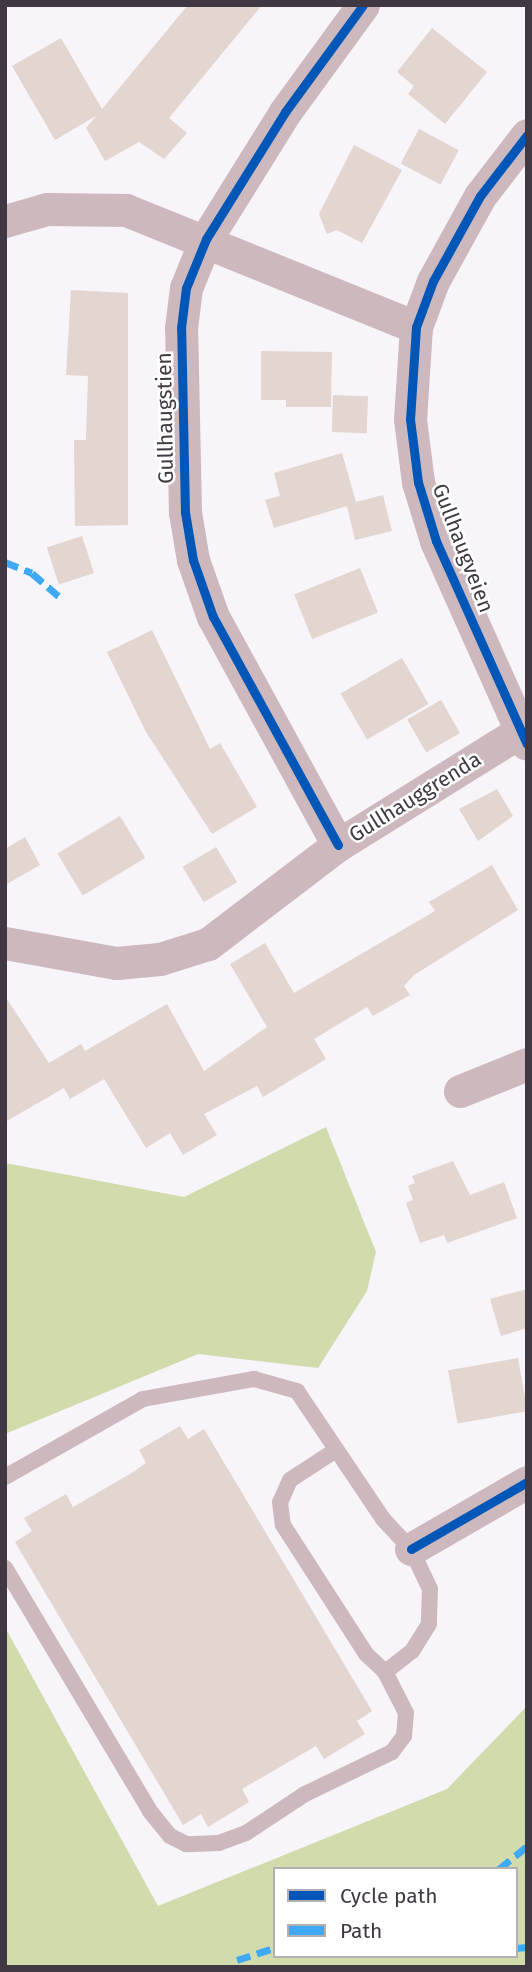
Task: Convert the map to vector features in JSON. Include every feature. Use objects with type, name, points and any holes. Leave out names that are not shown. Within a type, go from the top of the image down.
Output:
[{"type":"street","name":"Gullhaugstien","points":[[338,845],[213,617],[193,560],[185,512],[181,328],[186,288],[206,239],[285,112],[363,5]]},
{"type":"street","name":"Gullhaugveien","points":[[524,737],[436,541],[418,482],[410,419],[416,327],[454,240],[527,135]]},
{"type":"street","points":[[5,221],[93,206],[126,210],[206,239],[416,327]]},
{"type":"street","name":"Gullhauggrenda","points":[[5,943],[116,962],[160,959],[208,944],[338,845],[524,737]]},
{"type":"street","points":[[460,1091],[527,1064]]},
{"type":"street","points":[[411,1549],[527,1482]]},
{"type":"lane","points":[[5,1477],[143,1398],[254,1379],[297,1391],[336,1450],[411,1549],[429,1589],[429,1624],[412,1651],[385,1672]]},
{"type":"lane","points":[[5,1568],[150,1811],[170,1836],[186,1844],[219,1843],[246,1833],[305,1794],[392,1752],[404,1736],[406,1713],[385,1672],[366,1654],[283,1525],[280,1502],[290,1480],[336,1450]]},
{"type":"green space","points":[[326,1127],[376,1252],[367,1291],[318,1368],[198,1354],[5,1434],[5,1163],[184,1197]]},
{"type":"green space","points":[[5,1627],[158,1906],[447,1789],[527,1706],[527,1967],[5,1967]]},
{"type":"building","points":[[188,5],[262,5],[169,118],[187,133],[164,159],[139,142],[105,161],[86,128],[96,116],[55,140],[12,66],[61,38],[102,109]]},
{"type":"building","points":[[432,28],[487,72],[445,124],[408,94],[414,86],[397,72]]},
{"type":"building","points":[[419,129],[459,150],[440,185],[401,163]]},
{"type":"building","points":[[354,145],[402,170],[362,243],[337,230],[327,234],[319,214]]},
{"type":"building","points":[[71,290],[128,293],[128,525],[75,526],[74,440],[86,440],[88,376],[66,375]]},
{"type":"building","points":[[261,351],[332,352],[331,407],[286,407],[286,400],[261,400]]},
{"type":"building","points":[[333,395],[368,396],[367,433],[332,432]]},
{"type":"building","points":[[342,453],[356,502],[383,495],[392,531],[355,540],[347,506],[274,528],[265,500],[280,496],[274,473]]},
{"type":"building","points":[[82,536],[94,573],[59,585],[47,547]]},
{"type":"building","points":[[360,568],[378,613],[312,639],[294,595]]},
{"type":"building","points":[[152,630],[210,749],[220,743],[257,807],[212,834],[146,732],[107,652]]},
{"type":"building","points":[[402,658],[428,704],[367,739],[341,694]]},
{"type":"building","points":[[441,700],[460,733],[426,752],[407,720]]},
{"type":"building","points":[[497,789],[513,816],[478,841],[459,809]]},
{"type":"building","points":[[120,816],[145,858],[83,896],[57,854]]},
{"type":"building","points":[[25,837],[40,865],[5,885],[5,849]]},
{"type":"building","points":[[216,847],[237,882],[204,902],[183,867]]},
{"type":"building","points":[[492,865],[518,910],[414,975],[404,986],[410,995],[373,1016],[367,1007],[314,1039],[326,1059],[263,1097],[257,1086],[204,1114],[217,1135],[183,1155],[170,1133],[146,1148],[104,1079],[70,1099],[64,1088],[5,1122],[5,996],[49,1063],[81,1044],[85,1051],[167,1004],[204,1071],[267,1027],[230,964],[265,943],[294,993],[435,911],[429,902]]},
{"type":"building","points":[[453,1161],[470,1195],[504,1182],[517,1218],[447,1243],[444,1235],[420,1243],[406,1203],[413,1200],[408,1186],[415,1183],[412,1176]]},
{"type":"building","points":[[527,1289],[527,1328],[501,1336],[490,1299]]},
{"type":"building","points":[[518,1358],[527,1411],[457,1424],[448,1370]]},
{"type":"building","points":[[180,1426],[188,1439],[204,1429],[372,1711],[357,1721],[365,1734],[324,1759],[316,1746],[242,1789],[249,1802],[208,1827],[201,1814],[183,1825],[15,1542],[32,1531],[24,1518],[66,1494],[73,1507],[130,1474],[146,1463],[139,1450]]},
{"type":"marked path","points":[[5,562],[32,573],[61,598]]},
{"type":"marked path","points":[[501,1867],[527,1846]]},
{"type":"marked path","points":[[518,1948],[527,1947]]},
{"type":"marked path","points":[[237,1960],[273,1949]]},
{"type":"cycle path","points":[[338,845],[213,617],[193,560],[185,512],[181,328],[186,288],[206,239],[285,112],[363,5]]},
{"type":"cycle path","points":[[527,135],[480,196],[433,281],[416,327],[410,419],[418,482],[436,541],[527,744]]},
{"type":"cycle path","points":[[411,1549],[527,1482]]}]
